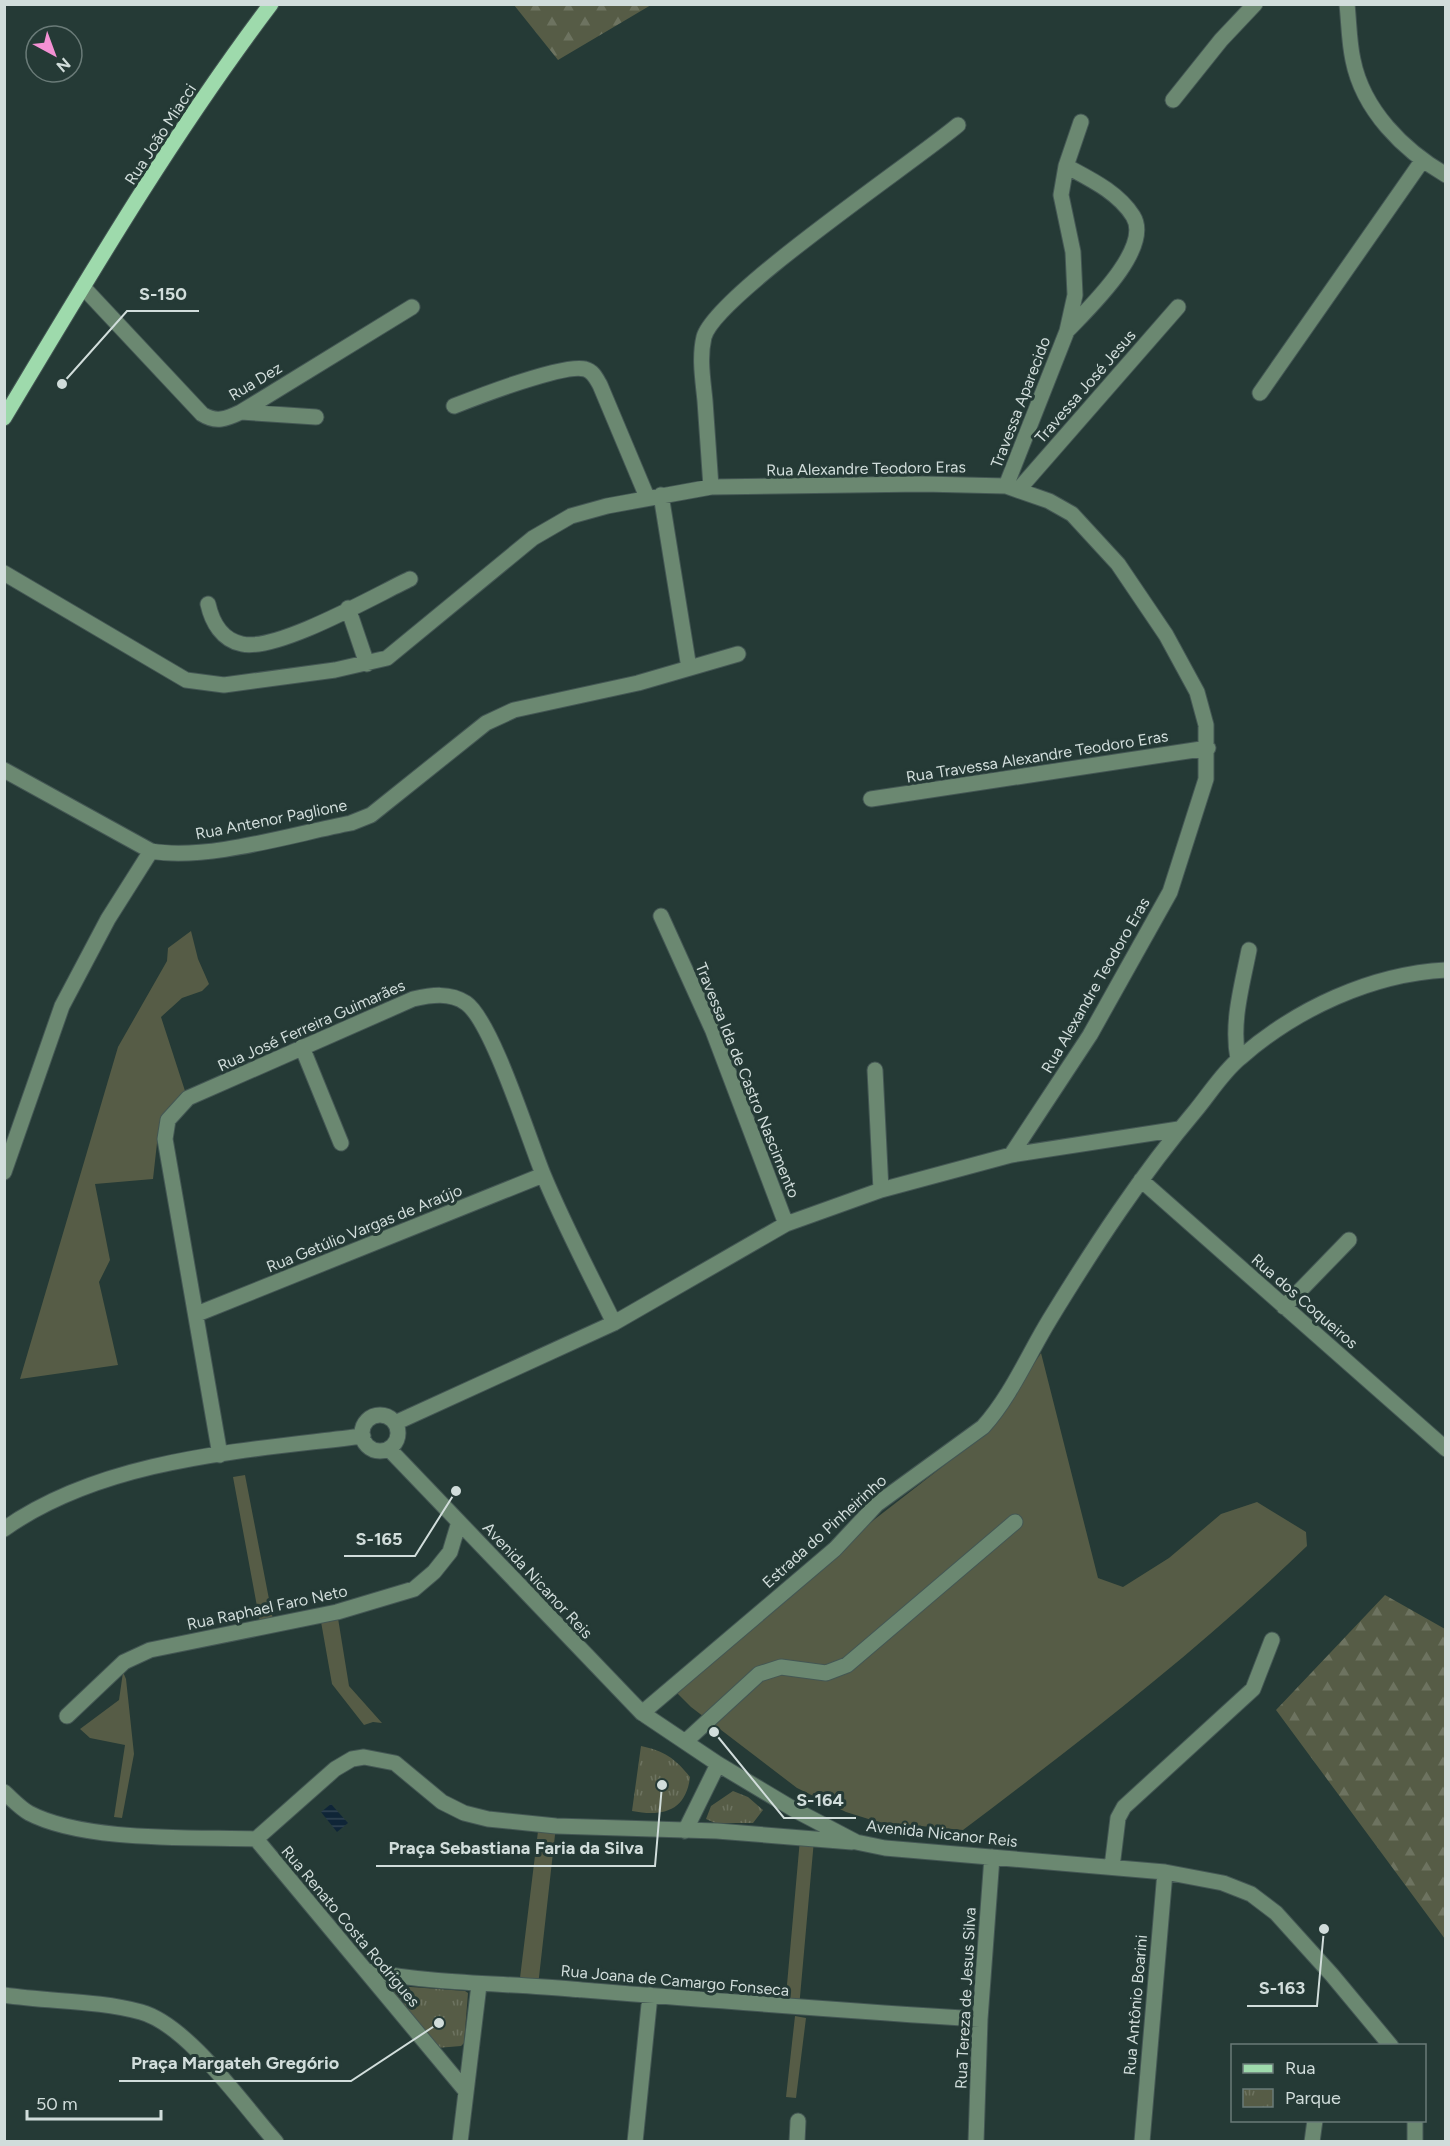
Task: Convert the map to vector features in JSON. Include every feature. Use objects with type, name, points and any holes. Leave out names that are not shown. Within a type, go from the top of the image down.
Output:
[{"type":"main road","name":"Rua João Miacci","points":[[83,287],[190,120],[272,4]]},
{"type":"main road","points":[[4,418],[83,287]]},
{"type":"street","points":[[1173,100],[1221,40],[1254,4]]},
{"type":"street","points":[[1347,4],[1353,61],[1367,97],[1396,137],[1422,161],[1446,176]]},
{"type":"street","points":[[1066,166],[1081,122]]},
{"type":"street","points":[[711,487],[701,357],[705,334],[740,294],[836,216],[958,126]]},
{"type":"street","points":[[1260,393],[1422,161]]},
{"type":"street","name":"Travessa Aparecido","points":[[1012,487],[1067,331],[1075,295],[1075,274],[1069,230],[1061,195],[1066,166],[1114,195],[1125,206],[1134,218],[1137,238],[1120,269],[1067,331]]},
{"type":"street","name":"Rua Dez","points":[[83,287],[202,414],[211,420],[225,419],[241,412],[412,307]]},
{"type":"street","name":"Travessa José Jesus","points":[[1012,487],[1178,307]]},
{"type":"street","points":[[454,406],[577,367],[588,369],[595,375],[654,496],[689,668]]},
{"type":"street","points":[[241,412],[316,417]]},
{"type":"street","name":"Rua Alexandre Teodoro Eras","points":[[4,573],[186,680],[224,685],[367,664],[387,658],[404,647],[552,525],[571,516],[654,496],[711,487],[923,483],[1012,487],[1050,501],[1072,514],[1118,564],[1147,602],[1197,692],[1206,725],[1208,748],[1206,779],[1170,892],[1090,1035],[1011,1155]]},
{"type":"street","points":[[208,604],[212,620],[225,636],[243,645],[266,644],[311,627],[410,579]]},
{"type":"street","points":[[348,608],[367,664]]},
{"type":"street","name":"Rua Antenor Paglione","points":[[5,772],[151,851],[171,855],[218,849],[351,823],[371,815],[486,723],[514,710],[638,683],[738,654]]},
{"type":"street","name":"Rua Travessa Alexandre Teodoro Eras","points":[[871,799],[1208,748]]},
{"type":"street","points":[[4,1172],[62,1006],[108,919],[151,851]]},
{"type":"street","name":"Travessa Ida de Castro Nascimento","points":[[661,916],[712,1031],[786,1224]]},
{"type":"street","points":[[1238,1059],[1234,1038],[1249,950]]},
{"type":"street","name":"Estrada do Pinheirinho","points":[[642,1713],[835,1549],[877,1504],[983,1427],[995,1413],[1050,1318],[1141,1180],[1179,1129],[1238,1059],[1284,1025],[1333,998],[1381,980],[1446,970]]},
{"type":"street","name":"Rua José Ferreira Guimarães","points":[[220,1455],[165,1139],[168,1120],[188,1098],[413,999],[443,995],[468,1004],[485,1029],[543,1175],[614,1323]]},
{"type":"street","points":[[303,1047],[341,1143]]},
{"type":"street","points":[[875,1070],[882,1191]]},
{"type":"street","points":[[395,1423],[614,1323],[786,1224],[882,1191],[1011,1155],[1179,1129]]},
{"type":"street","name":"Rua Getúlio Vargas de Araújo","points":[[197,1314],[543,1175]]},
{"type":"street","name":"Rua dos Coqueiros","points":[[1141,1180],[1446,1449]]},
{"type":"street","points":[[1284,1307],[1349,1240]]},
{"type":"street","points":[[373,1416],[386,1416],[395,1423],[399,1435],[389,1449],[373,1450],[363,1437],[364,1425],[373,1416]]},
{"type":"street","points":[[4,1528],[25,1514],[107,1477],[220,1455],[363,1437]]},
{"type":"street","name":"Avenida Nicanor Reis","points":[[389,1449],[642,1713],[718,1764],[856,1842],[885,1848],[1165,1872],[1223,1883],[1251,1894],[1276,1913],[1389,2044]]},
{"type":"street","name":"Rua Raphael Faro Neto","points":[[67,1716],[124,1662],[150,1650],[337,1612],[414,1589],[434,1572],[450,1552],[459,1522]]},
{"type":"street","points":[[686,1741],[765,1671],[782,1667],[826,1673],[847,1665],[1015,1522]]},
{"type":"street","points":[[1112,1867],[1119,1818],[1124,1807],[1252,1689],[1272,1640]]},
{"type":"street","points":[[4,1792],[27,1812],[60,1824],[119,1834],[256,1839],[334,1769],[352,1759],[364,1756],[395,1763],[442,1802],[472,1815],[556,1826],[685,1832],[717,1831],[856,1842]]},
{"type":"street","points":[[685,1832],[718,1764]]},
{"type":"street","name":"Rua Renato Costa Rodrigues","points":[[256,1839],[465,2090]]},
{"type":"street","name":"Rua Tereza de Jesus Silva","points":[[976,2142],[980,2019],[992,1857]]},
{"type":"street","name":"Rua Antônio Boarini","points":[[1142,2142],[1165,1872]]},
{"type":"street","name":"Rua Joana de Camargo Fonseca","points":[[367,1971],[412,1979],[479,1985],[538,1986],[785,2007],[980,2019]]},
{"type":"street","points":[[460,2142],[479,1985]]},
{"type":"street","points":[[4,1995],[43,2001],[93,2003],[144,2013],[177,2032],[203,2057],[276,2142]]},
{"type":"street","points":[[635,2142],[650,1995]]},
{"type":"street","points":[[797,2142],[798,2121]]},
{"type":"street","points":[[1312,2142],[1315,2122]]},
{"type":"street","points":[[1415,2122],[1415,2142]]},
{"type":"green space","points":[[514,5],[651,5],[558,60]]},
{"type":"green space","points":[[191,931],[198,959],[209,984],[202,991],[182,998],[161,1017],[186,1094],[164,1115],[158,1134],[153,1179],[95,1184],[110,1260],[99,1282],[118,1365],[20,1379],[118,1047],[167,961],[168,948]]},
{"type":"green space","points":[[1041,1353],[1098,1578],[1123,1587],[1169,1558],[1221,1514],[1257,1502],[1306,1532],[1307,1546],[1182,1658],[1096,1728],[963,1830],[878,1822],[846,1812],[797,1788],[691,1707],[674,1690],[875,1519],[982,1436],[1002,1412]]},
{"type":"green space","points":[[245,1475],[274,1625],[261,1628],[233,1477]]},
{"type":"green space","points":[[1385,1595],[1445,1629],[1445,1939],[1276,1710]]},
{"type":"green space","points":[[337,1612],[349,1686],[382,1723],[373,1722],[364,1725],[332,1684],[320,1616]]},
{"type":"green space","points":[[123,1672],[126,1679],[134,1754],[122,1818],[114,1817],[125,1745],[90,1738],[80,1729],[119,1700]]},
{"type":"green space","points":[[641,1746],[668,1756],[690,1777],[684,1798],[671,1809],[654,1813],[632,1811]]},
{"type":"green space","points":[[733,1791],[748,1797],[763,1810],[753,1823],[715,1823],[706,1819],[711,1806]]},
{"type":"green space","points":[[539,1823],[556,1826],[538,1986],[519,1986]]},
{"type":"green space","points":[[800,1839],[814,1840],[799,2008],[785,2007]]},
{"type":"green space","points":[[397,1986],[468,1993],[464,2043],[461,2046],[437,2048],[391,1995]]},
{"type":"green space","points":[[795,2016],[806,2018],[796,2098],[786,2097]]},
{"type":"water","points":[[331,1804],[348,1823],[337,1832],[321,1812]]},
{"type":"place","name":"S-150","points":[[62,384]]},
{"type":"place","name":"S-165","points":[[456,1491]]},
{"type":"place","name":"S-164","points":[[714,1732]]},
{"type":"place","name":"Praça Sebastiana Faria da Silva","points":[[662,1785]]},
{"type":"place","name":"S-163","points":[[1324,1929]]},
{"type":"place","name":"Praça Margateh Gregório","points":[[439,2023]]}]
